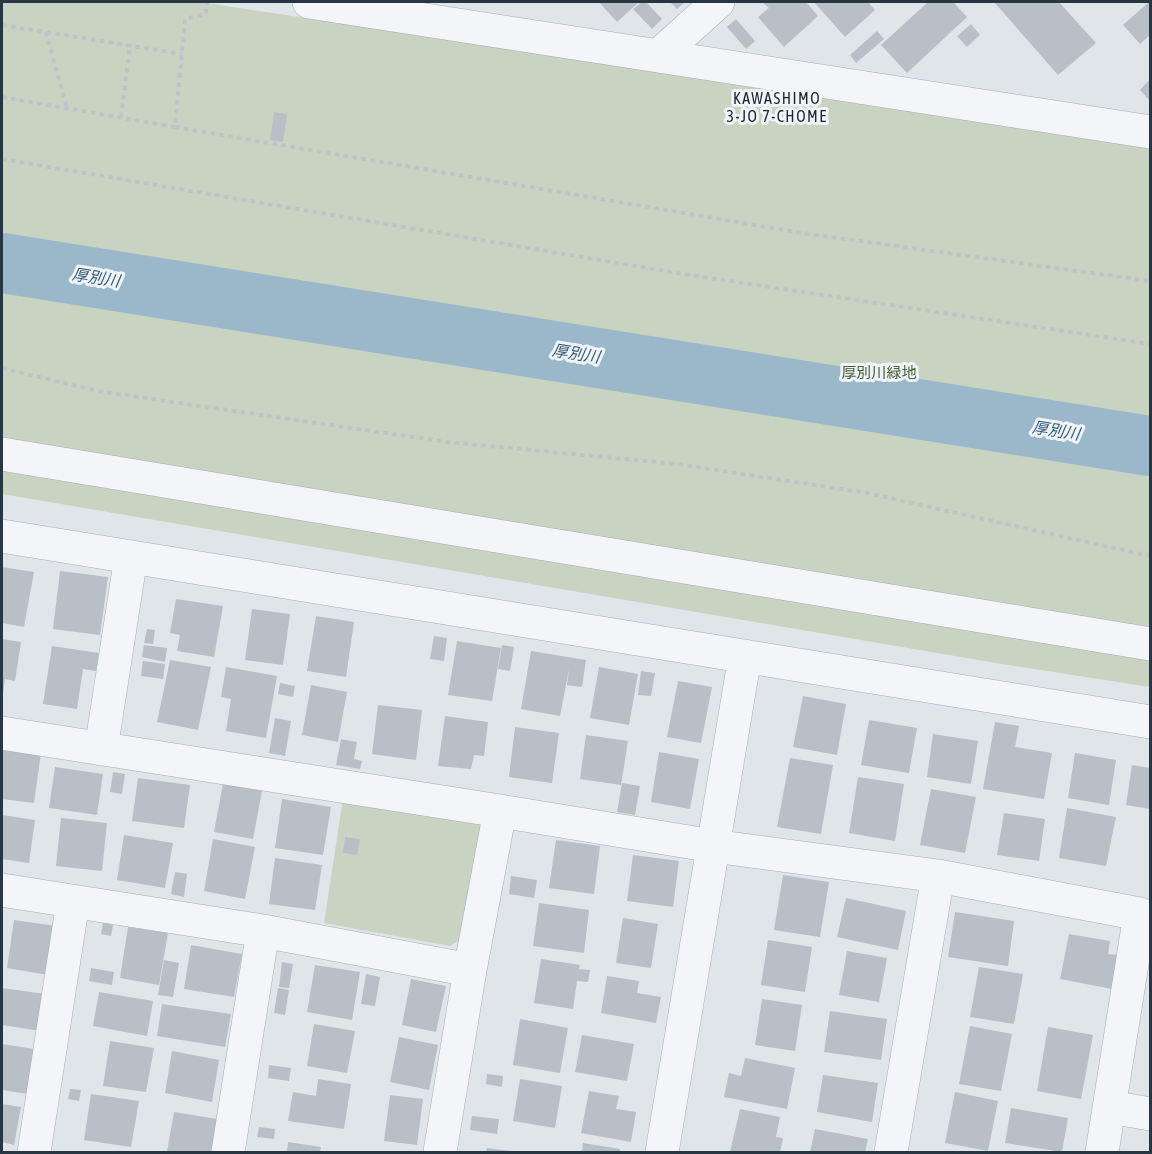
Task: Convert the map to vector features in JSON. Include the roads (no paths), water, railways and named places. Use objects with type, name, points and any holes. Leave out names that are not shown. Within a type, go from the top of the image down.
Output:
[{"type":"street","points":[[658,56],[718,2]]},
{"type":"street","points":[[331,3],[1150,132]]},
{"type":"street","points":[[2,454],[1150,644]]},
{"type":"street","points":[[2,536],[1150,722]]},
{"type":"street","points":[[101,749],[131,557]]},
{"type":"street","points":[[662,1152],[745,656]]},
{"type":"street","points":[[2,733],[713,846],[938,876],[1140,914],[1102,1152]]},
{"type":"street","points":[[440,1152],[470,970],[500,811]]},
{"type":"street","points":[[891,1152],[938,876]]},
{"type":"street","points":[[2,890],[263,931],[470,970]]},
{"type":"street","points":[[33,1152],[73,902]]},
{"type":"street","points":[[228,1152],[263,931]]},
{"type":"street","points":[[1110,1107],[1150,1114]]},
{"type":"waterway","name":"厚別川","points":[[2,263],[1150,446]]},
{"type":"district","name":"KAWASHIMO 3-JO 7-CHOME","points":[[777,108]]},
{"type":"park label","name":"厚別川緑地","points":[[879,373]]}]
